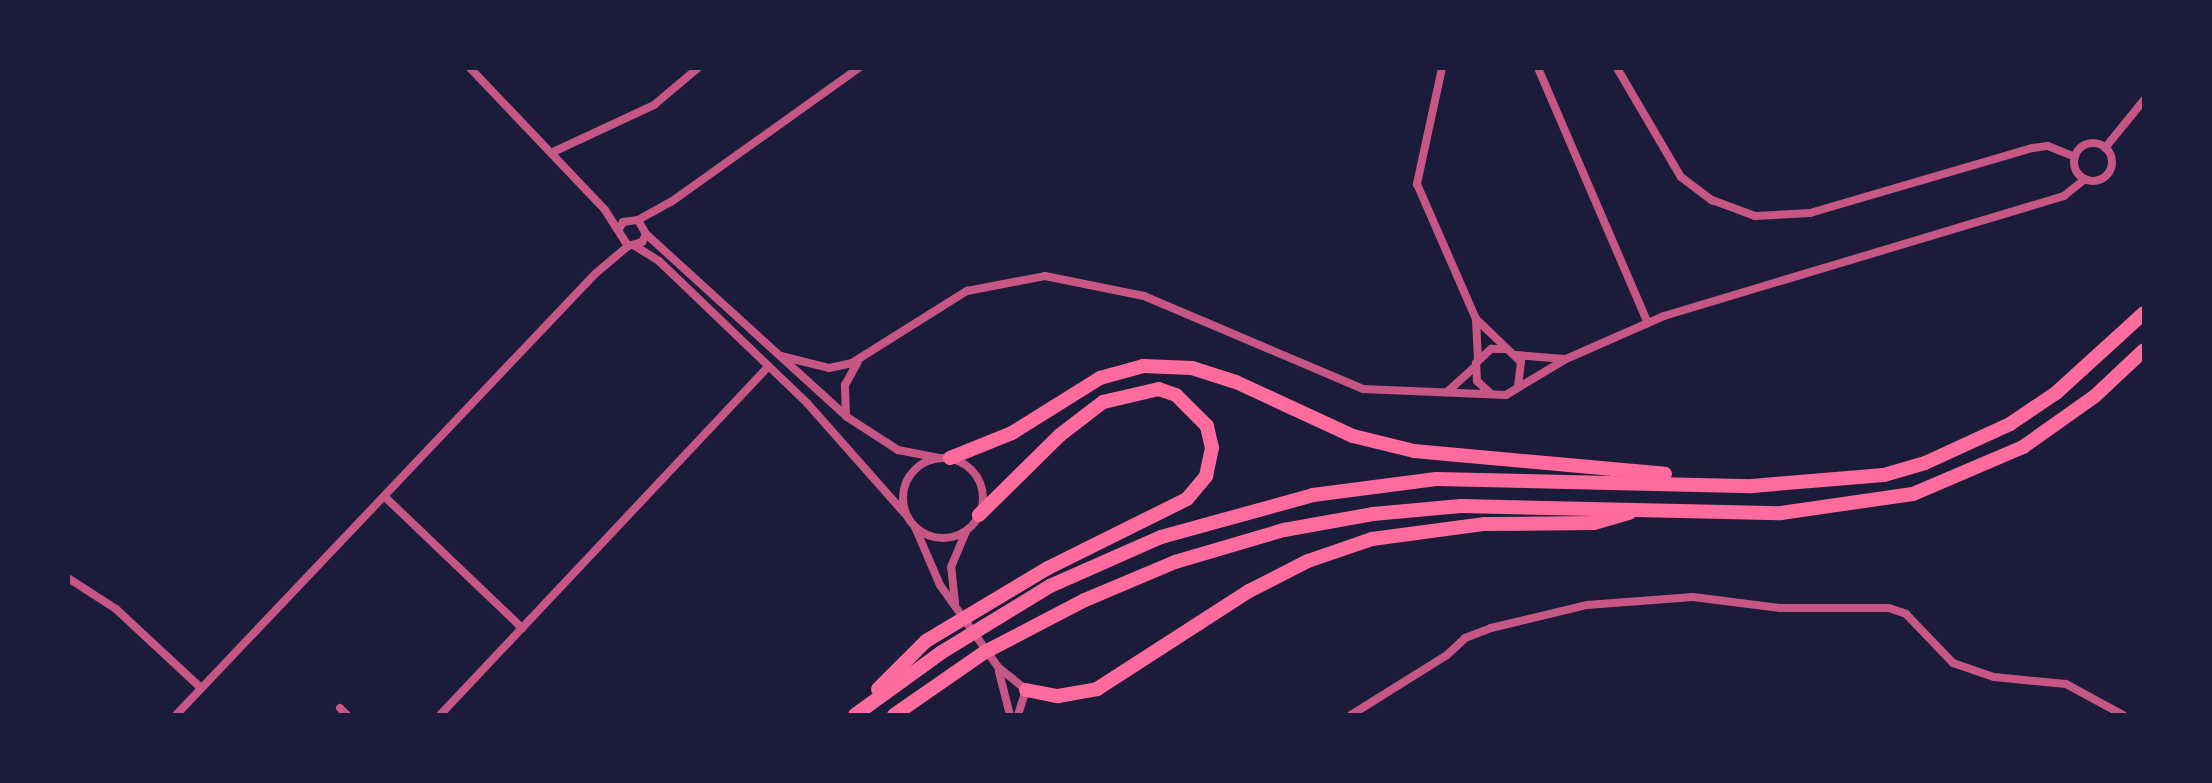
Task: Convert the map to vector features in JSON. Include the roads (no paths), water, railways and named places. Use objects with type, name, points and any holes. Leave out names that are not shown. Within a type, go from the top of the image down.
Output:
[{"type":"main road","points":[[853,715],[942,652],[1050,586],[1161,537],[1313,495],[1436,479],[1801,484],[1884,475],[1939,457],[2010,424],[2079,374],[2144,313]]},
{"type":"main road","points":[[894,715],[985,652],[1085,600],[1175,562],[1258,537],[1419,509],[1648,509],[1781,513],[1847,507],[1948,482],[2023,447],[2095,396],[2144,350]]},
{"type":"main road","points":[[945,458],[1012,433],[1100,378],[1143,366],[1192,368],[1236,382],[1353,436],[1414,451],[1801,484]]},
{"type":"main road","points":[[853,715],[926,641],[1048,568],[1187,499],[1206,476],[1212,448],[1207,426],[1176,395],[1159,389],[1103,402],[1060,435],[979,515]]},
{"type":"main road","points":[[1026,690],[1058,696],[1097,689],[1249,591],[1308,561],[1372,539],[1457,526],[1594,523],[1648,509]]},
{"type":"street","points":[[470,68],[605,210],[632,246],[659,261],[844,440],[915,527],[931,569],[998,667],[1026,690],[1018,715]]},
{"type":"street","points":[[551,153],[654,105],[698,68]]},
{"type":"street","points":[[619,229],[859,68]]},
{"type":"street","points":[[1442,68],[1417,184],[1476,319],[1477,381],[1492,395]]},
{"type":"street","points":[[1538,68],[1648,323]]},
{"type":"street","points":[[1617,68],[1681,177],[1712,200],[1755,216],[1810,213],[2048,146],[2075,157],[2085,179]]},
{"type":"street","points":[[2105,148],[2144,100]]},
{"type":"street","points":[[781,356],[829,368],[856,362],[967,291],[1045,276],[1144,296],[1363,389],[1506,395],[1566,359],[1648,323],[2064,196],[2085,179],[2098,180],[2109,172],[2112,159],[2105,148],[2087,144],[2075,157]]},
{"type":"street","points":[[605,210],[635,219],[646,234],[847,417],[898,450],[945,458],[979,480],[979,515],[968,529],[951,567],[956,608]]},
{"type":"street","points":[[176,715],[595,274],[646,234]]},
{"type":"street","points":[[1476,319],[1512,352],[1523,370],[1518,387]]},
{"type":"street","points":[[1447,392],[1491,349],[1566,359]]},
{"type":"street","points":[[847,417],[845,385],[856,362]]},
{"type":"street","points":[[440,715],[768,367]]},
{"type":"street","points":[[906,515],[902,503],[907,477],[916,467],[945,458]]},
{"type":"street","points":[[385,497],[522,628]]},
{"type":"street","points":[[915,527],[947,538],[968,529]]},
{"type":"street","points":[[68,578],[116,609],[201,688]]},
{"type":"street","points":[[1351,715],[1465,638],[1491,628],[1587,605],[1693,597],[1780,608],[1889,608],[1906,614],[1953,663],[1994,677],[2066,684],[2123,715]]},
{"type":"street","points":[[998,667],[1010,715]]}]
